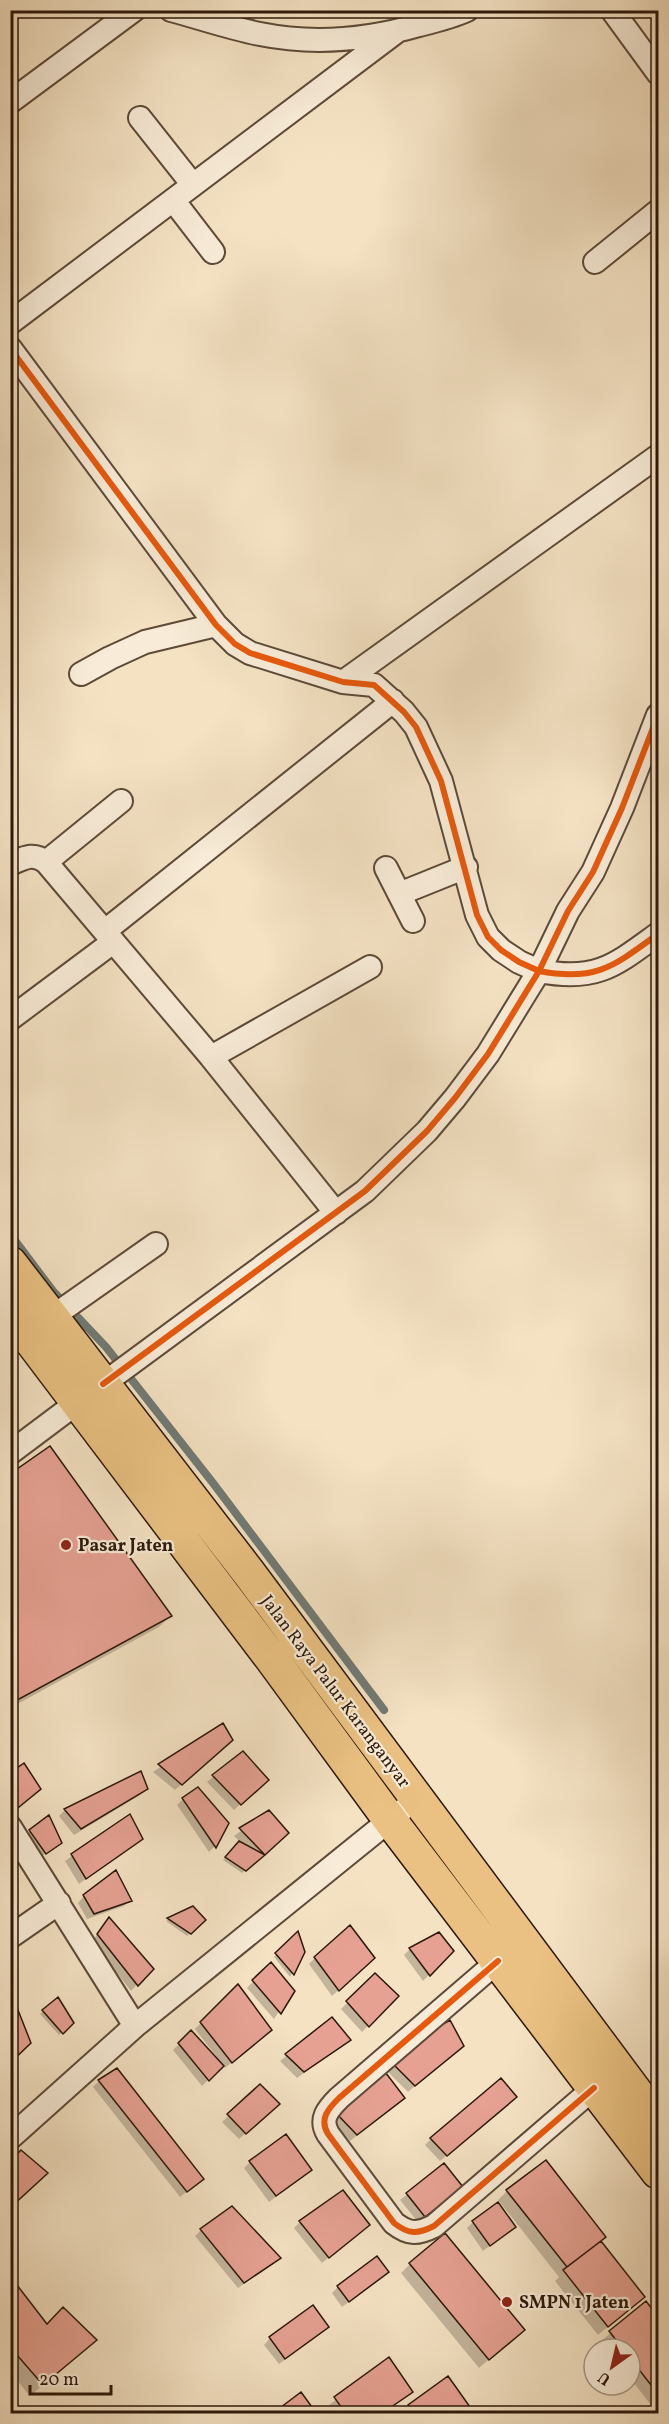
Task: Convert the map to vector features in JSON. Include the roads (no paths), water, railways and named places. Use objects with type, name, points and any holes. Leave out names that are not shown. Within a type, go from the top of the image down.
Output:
[{"type":"main road","name":"Jalan Raya Palur Karanganyar","points":[[10,1263],[44,1316],[107,1381],[658,2122]]},
{"type":"main road","name":"Jalan Raya Palur Karanganyar","points":[[107,1381],[272,1659],[390,1820],[658,2172]]},
{"type":"street","points":[[10,102],[134,10]]},
{"type":"street","points":[[171,10],[260,34],[291,39],[364,39],[396,32],[467,10]]},
{"type":"street","points":[[612,10],[658,73]]},
{"type":"street","points":[[10,323],[396,32]]},
{"type":"street","points":[[140,118],[193,185]]},
{"type":"street","points":[[173,200],[213,252]]},
{"type":"street","points":[[595,262],[658,211]]},
{"type":"street","points":[[10,348],[216,625],[235,644],[250,653],[344,682],[374,685],[393,701],[416,727],[441,781],[466,867],[477,915],[488,937],[501,950],[519,962],[540,971],[562,976],[587,975],[610,968],[658,934]]},
{"type":"street","points":[[344,682],[658,456]]},
{"type":"street","points":[[81,674],[145,642],[216,625]]},
{"type":"street","points":[[10,1019],[393,701]]},
{"type":"street","points":[[10,1453],[365,1191],[427,1131],[488,1054],[540,971],[568,911],[597,862],[622,808],[658,714]]},
{"type":"street","points":[[46,862],[121,801]]},
{"type":"street","points":[[10,864],[31,855],[39,856],[46,862],[211,1057],[336,1213]]},
{"type":"street","points":[[399,894],[466,867]]},
{"type":"street","points":[[386,868],[413,921]]},
{"type":"street","points":[[211,1057],[370,967]]},
{"type":"street","points":[[44,1316],[156,1244]]},
{"type":"street","points":[[10,2138],[135,2026],[416,1798]]},
{"type":"street","points":[[10,1827],[135,2026]]},
{"type":"street","points":[[10,1937],[59,1903]]},
{"type":"street","points":[[498,1961],[339,2098],[327,2112],[324,2124],[328,2134],[394,2223],[412,2234],[434,2226],[594,2088]]},
{"type":"waterway","points":[[10,1234],[53,1291],[106,1347],[213,1483],[384,1710]]},
{"type":"place","name":"Pasar Jaten","points":[[66,1545]]},
{"type":"place","name":"SMPN 1 Jaten","points":[[507,2302]]}]
